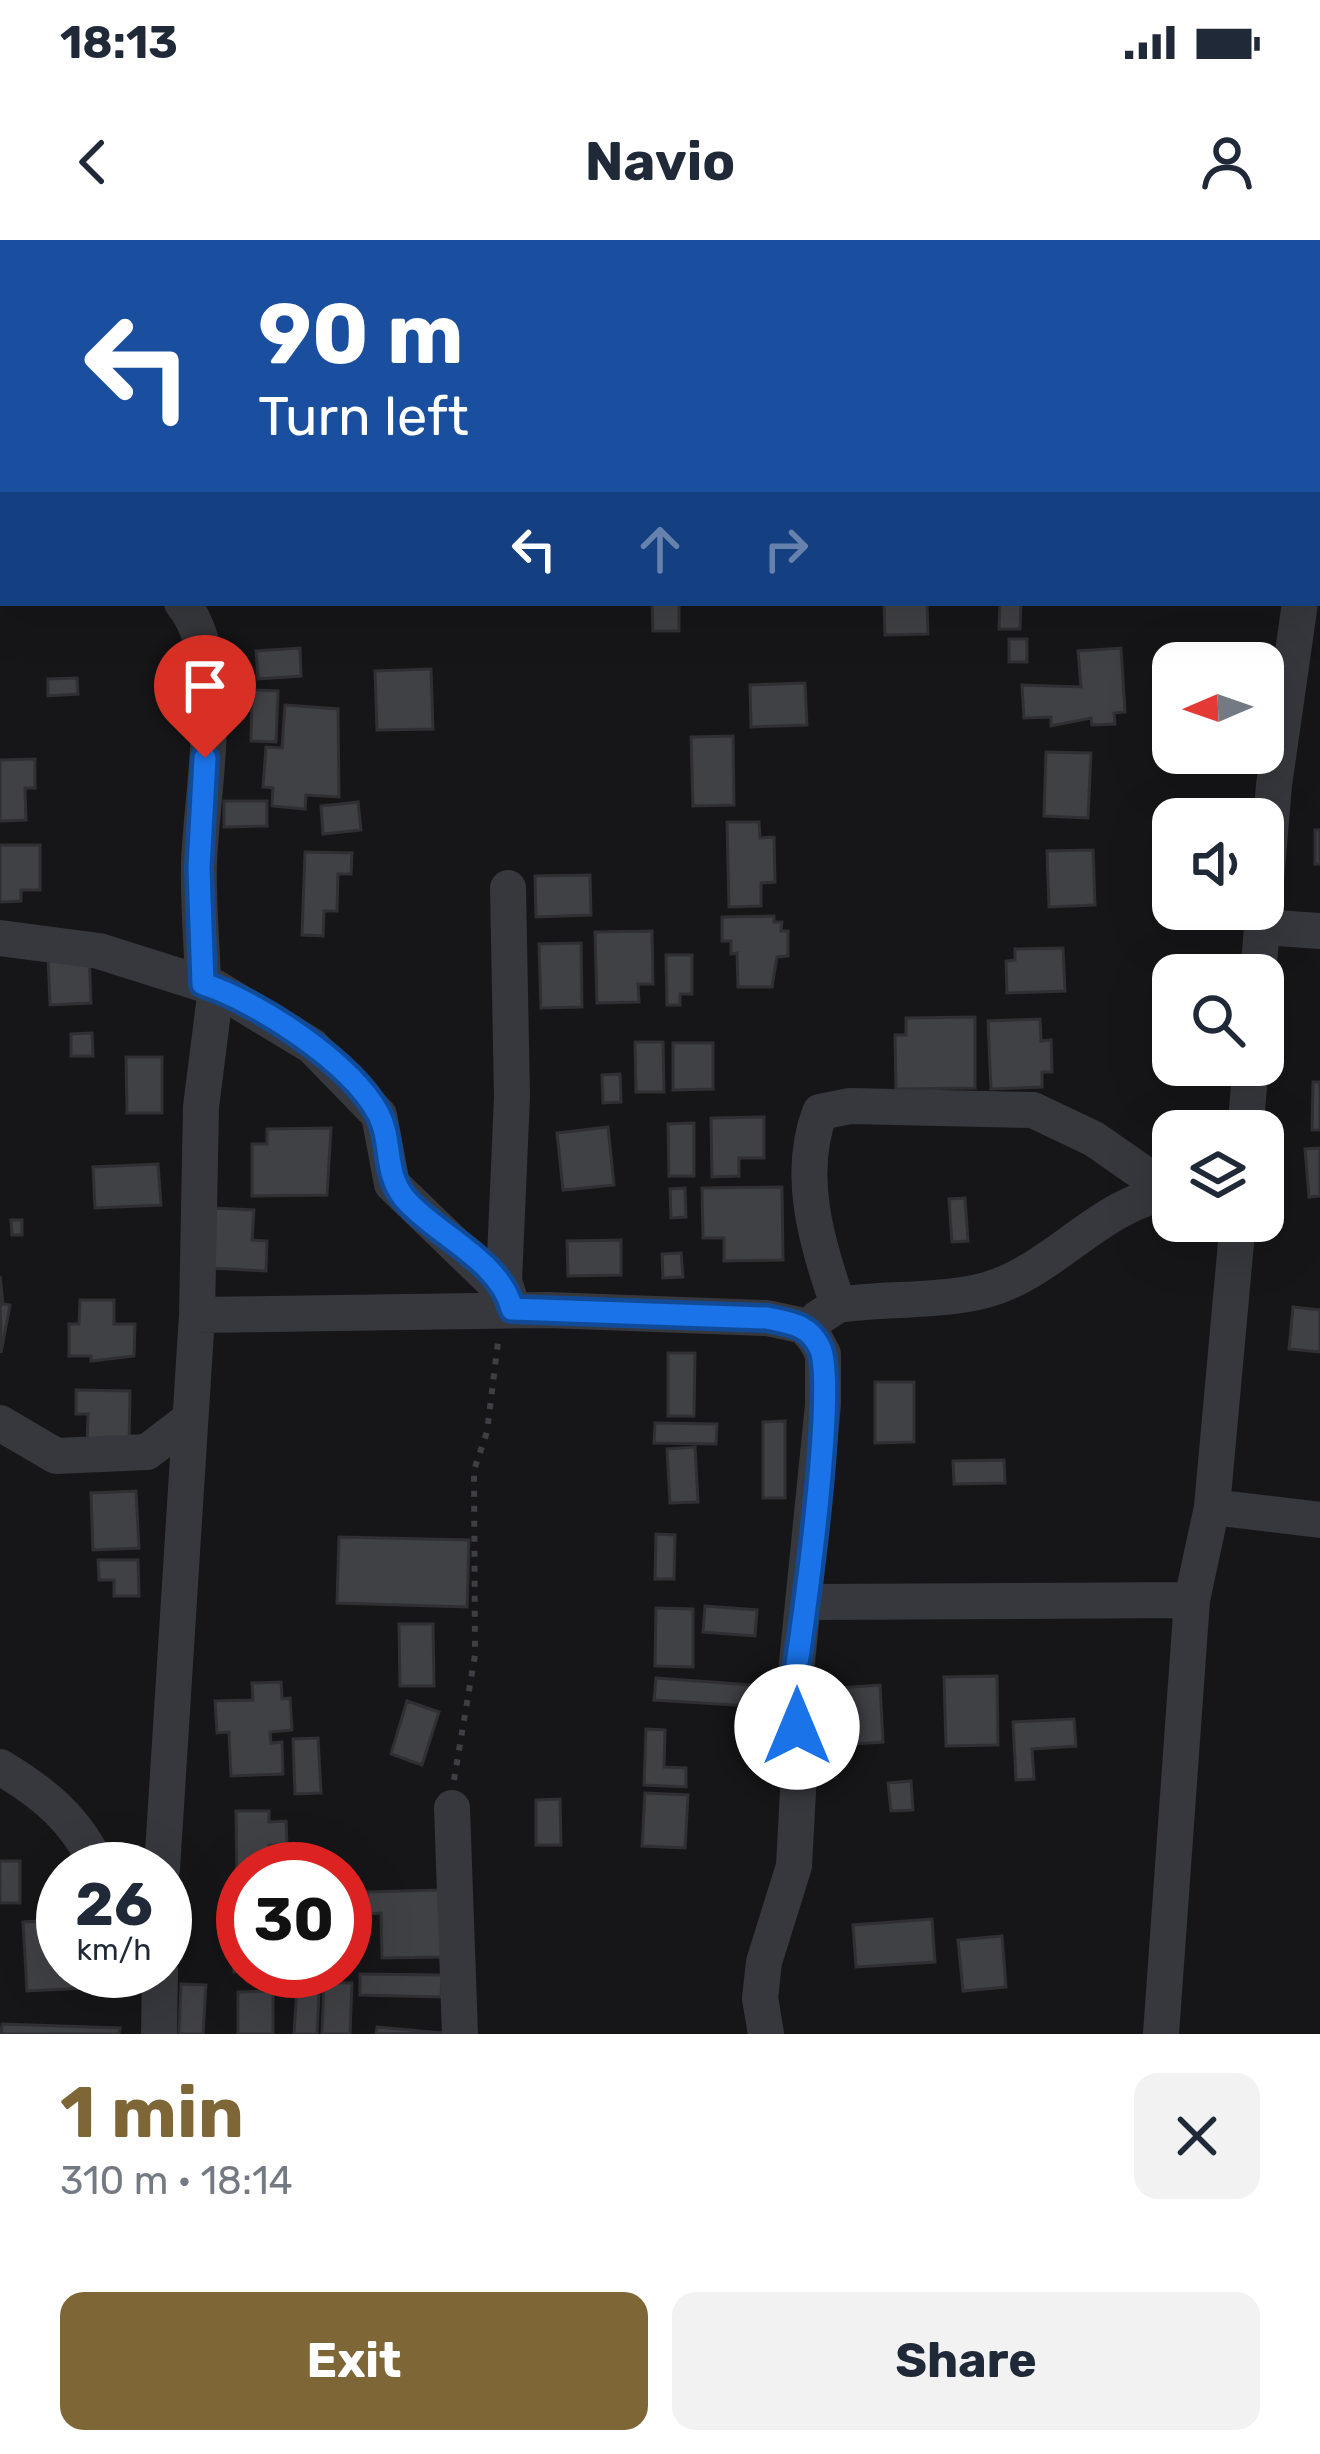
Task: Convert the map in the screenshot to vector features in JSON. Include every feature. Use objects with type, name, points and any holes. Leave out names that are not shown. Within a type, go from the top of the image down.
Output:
[{"type":"street","points":[[164,1842],[197,1315],[209,986],[199,868],[206,669],[194,617],[185,606]]},
{"type":"street","points":[[1273,798],[1300,606]]},
{"type":"street","points":[[508,888],[508,1305]]},
{"type":"street","points":[[1284,929],[1320,931]]},
{"type":"street","points":[[0,938],[98,950],[209,986],[312,1046],[380,1115],[392,1184],[508,1305]]},
{"type":"street","points":[[838,1306],[814,1235],[808,1145],[820,1112],[850,1106],[1033,1110],[1094,1139],[1152,1179]]},
{"type":"street","points":[[197,1315],[329,1317],[508,1305],[767,1318],[804,1326],[838,1306],[985,1290],[1029,1270],[1134,1200],[1152,1196]]},
{"type":"street","points":[[1161,2034],[1192,1600],[1212,1507],[1236,1242]]},
{"type":"street","points":[[766,2034],[760,1998],[764,1962],[794,1866],[799,1772],[794,1682],[807,1602],[823,1354],[804,1326]]},
{"type":"street","points":[[0,1423],[40,1451],[56,1456],[147,1452],[190,1419]]},
{"type":"street","points":[[1212,1507],[1320,1520]]},
{"type":"street","points":[[807,1602],[1192,1600]]},
{"type":"street","points":[[0,1767],[46,1794],[87,1842]]},
{"type":"street","points":[[452,1808],[460,2034]]},
{"type":"street","points":[[158,1998],[159,2034]]},
{"type":"path","points":[[452,1808],[459,1728],[475,1655],[474,1471],[487,1432],[489,1383],[508,1305]]},
{"type":"building","points":[[652,606],[679,606],[679,631],[653,631]]},
{"type":"building","points":[[884,606],[927,606],[928,634],[885,635]]},
{"type":"building","points":[[1000,606],[1021,606],[1020,629],[999,629]]},
{"type":"building","points":[[1009,639],[1027,639],[1027,662],[1009,662]]},
{"type":"building","points":[[300,648],[301,676],[258,679],[256,651]]},
{"type":"building","points":[[1121,648],[1125,712],[1114,713],[1115,724],[1092,725],[1091,718],[1051,726],[1051,717],[1024,718],[1022,685],[1081,687],[1078,651]]},
{"type":"building","points":[[431,669],[433,729],[377,730],[375,671]]},
{"type":"building","points":[[77,678],[78,694],[48,696],[48,679]]},
{"type":"building","points":[[805,683],[807,725],[751,727],[750,685]]},
{"type":"building","points":[[252,690],[278,691],[276,742],[251,741]]},
{"type":"building","points":[[285,705],[338,709],[339,797],[306,795],[305,809],[272,806],[273,788],[263,787],[266,747],[282,748]]},
{"type":"building","points":[[733,736],[734,805],[693,806],[691,737]]},
{"type":"building","points":[[1046,752],[1091,753],[1088,818],[1044,816]]},
{"type":"building","points":[[35,759],[35,788],[25,788],[26,820],[0,821],[0,760]]},
{"type":"building","points":[[224,801],[267,801],[267,826],[224,827]]},
{"type":"building","points":[[358,802],[361,830],[323,834],[321,806]]},
{"type":"building","points":[[727,822],[759,822],[760,838],[774,837],[775,882],[761,883],[761,906],[729,907]]},
{"type":"building","points":[[1315,830],[1320,830],[1320,864],[1315,864]]},
{"type":"building","points":[[0,845],[40,845],[40,890],[21,890],[21,901],[0,902]]},
{"type":"building","points":[[1093,850],[1095,905],[1049,907],[1047,851]]},
{"type":"building","points":[[305,852],[352,853],[351,874],[338,874],[337,911],[324,911],[323,936],[302,935]]},
{"type":"building","points":[[590,875],[591,915],[536,917],[535,876]]},
{"type":"building","points":[[774,916],[774,922],[782,922],[781,931],[788,931],[788,956],[777,957],[772,987],[738,987],[737,953],[731,954],[731,941],[722,941],[722,917]]},
{"type":"building","points":[[652,931],[653,984],[638,984],[639,1002],[597,1003],[595,932]]},
{"type":"building","points":[[581,943],[582,1007],[541,1008],[539,944]]},
{"type":"building","points":[[1063,948],[1065,991],[1007,993],[1006,961],[1015,960],[1015,949]]},
{"type":"building","points":[[89,953],[91,1003],[50,1005],[48,955]]},
{"type":"building","points":[[666,955],[692,955],[692,994],[680,994],[680,1005],[667,1005]]},
{"type":"building","points":[[975,1017],[975,1088],[896,1089],[895,1035],[906,1035],[906,1018]]},
{"type":"building","points":[[1040,1019],[1041,1041],[1051,1040],[1052,1072],[1042,1072],[1042,1087],[991,1089],[988,1021]]},
{"type":"building","points":[[92,1033],[93,1056],[71,1056],[71,1034]]},
{"type":"building","points":[[635,1042],[663,1042],[664,1092],[636,1092]]},
{"type":"building","points":[[673,1043],[713,1043],[713,1089],[673,1090]]},
{"type":"building","points":[[126,1057],[162,1057],[162,1113],[127,1113]]},
{"type":"building","points":[[620,1074],[621,1102],[603,1103],[602,1075]]},
{"type":"building","points":[[1313,1082],[1320,1082],[1320,1130],[1312,1130]]},
{"type":"building","points":[[764,1117],[764,1158],[739,1158],[739,1176],[712,1177],[711,1118]]},
{"type":"building","points":[[694,1123],[694,1176],[669,1176],[668,1124]]},
{"type":"building","points":[[608,1127],[614,1185],[563,1190],[557,1133]]},
{"type":"building","points":[[331,1128],[327,1195],[252,1196],[252,1144],[267,1144],[267,1129]]},
{"type":"building","points":[[1320,1148],[1320,1196],[1309,1197],[1305,1149]]},
{"type":"building","points":[[158,1164],[161,1205],[95,1208],[93,1167]]},
{"type":"building","points":[[782,1187],[783,1260],[724,1261],[724,1238],[703,1238],[702,1188]]},
{"type":"building","points":[[685,1188],[686,1217],[671,1218],[670,1189]]},
{"type":"building","points":[[965,1198],[968,1241],[952,1242],[949,1199]]},
{"type":"building","points":[[214,1208],[254,1210],[252,1240],[267,1241],[266,1271],[211,1268]]},
{"type":"building","points":[[11,1220],[22,1220],[22,1235],[12,1235]]},
{"type":"building","points":[[621,1240],[621,1275],[568,1276],[567,1241]]},
{"type":"building","points":[[681,1253],[683,1277],[663,1278],[662,1254]]},
{"type":"building","points":[[0,1276],[3,1304],[10,1305],[1,1353]]},
{"type":"building","points":[[80,1300],[114,1300],[114,1324],[135,1324],[134,1356],[91,1361],[91,1356],[69,1356],[69,1324],[79,1324]]},
{"type":"building","points":[[1293,1307],[1320,1310],[1320,1352],[1289,1349]]},
{"type":"building","points":[[668,1353],[695,1353],[694,1416],[668,1416]]},
{"type":"building","points":[[875,1382],[914,1382],[914,1442],[875,1443]]},
{"type":"building","points":[[76,1390],[130,1391],[129,1445],[87,1445],[88,1414],[76,1414]]},
{"type":"building","points":[[785,1421],[785,1498],[763,1498],[763,1422]]},
{"type":"building","points":[[655,1423],[717,1424],[716,1444],[654,1443]]},
{"type":"building","points":[[695,1447],[698,1502],[670,1503],[667,1449]]},
{"type":"building","points":[[1004,1460],[1005,1483],[954,1484],[953,1461]]},
{"type":"building","points":[[136,1491],[139,1548],[93,1550],[91,1493]]},
{"type":"building","points":[[656,1534],[675,1535],[674,1579],[655,1579]]},
{"type":"building","points":[[339,1537],[469,1540],[467,1607],[337,1603]]},
{"type":"building","points":[[98,1560],[138,1560],[139,1596],[114,1596],[114,1580],[99,1580]]},
{"type":"building","points":[[705,1606],[757,1610],[755,1636],[703,1632]]},
{"type":"building","points":[[656,1608],[693,1609],[693,1667],[655,1666]]},
{"type":"building","points":[[399,1624],[433,1624],[434,1686],[400,1686]]},
{"type":"building","points":[[997,1676],[998,1745],[946,1746],[944,1677]]},
{"type":"building","points":[[656,1678],[751,1685],[750,1706],[654,1700]]},
{"type":"building","points":[[281,1682],[282,1699],[290,1698],[292,1730],[270,1732],[271,1743],[282,1742],[283,1774],[231,1776],[229,1732],[217,1733],[215,1701],[253,1700],[252,1683]]},
{"type":"building","points":[[880,1685],[883,1742],[842,1745],[839,1688]]},
{"type":"building","points":[[407,1701],[439,1712],[422,1765],[391,1754]]},
{"type":"building","points":[[1074,1719],[1076,1746],[1032,1749],[1034,1779],[1016,1780],[1013,1722]]},
{"type":"building","points":[[646,1729],[665,1730],[664,1767],[686,1768],[686,1787],[644,1785]]},
{"type":"building","points":[[318,1738],[321,1793],[295,1794],[293,1739]]},
{"type":"building","points":[[911,1781],[913,1810],[891,1811],[888,1783]]},
{"type":"building","points":[[645,1793],[688,1795],[685,1848],[642,1846]]},
{"type":"building","points":[[560,1799],[561,1845],[536,1845],[536,1800]]},
{"type":"building","points":[[236,1811],[269,1811],[269,1822],[286,1821],[287,1842],[236,1842]]},
{"type":"building","points":[[0,1861],[20,1861],[20,1903],[0,1903]]},
{"type":"building","points":[[441,1890],[442,1957],[382,1958],[381,1913],[372,1914],[372,1892]]},
{"type":"building","points":[[932,1919],[935,1962],[856,1967],[853,1925]]},
{"type":"building","points":[[36,1921],[36,1991],[27,1991],[23,1922]]},
{"type":"building","points":[[1002,1936],[1006,1987],[963,1991],[958,1940]]},
{"type":"building","points":[[372,1974],[442,1975],[441,1997],[372,1995]]},
{"type":"building","points":[[192,1984],[206,1985],[203,2034],[179,2034],[180,1998],[192,1998]]},
{"type":"building","points":[[238,1998],[273,1998],[273,2034],[238,2034]]},
{"type":"building","points":[[296,1998],[319,1998],[317,2034],[294,2034]]},
{"type":"building","points":[[323,1998],[351,1998],[350,2034],[322,2034]]},
{"type":"building","points":[[2,2024],[120,2028],[119,2034],[1,2034]]},
{"type":"building","points":[[377,2027],[443,2033],[376,2034]]},
{"type":"route","points":[[205,758],[199,868],[203,984],[271,1017],[312,1046],[358,1091],[380,1115],[392,1184],[477,1262],[508,1296],[512,1309],[767,1318],[804,1326],[815,1339],[823,1354],[823,1405],[807,1602],[794,1682],[797,1727]]}]
